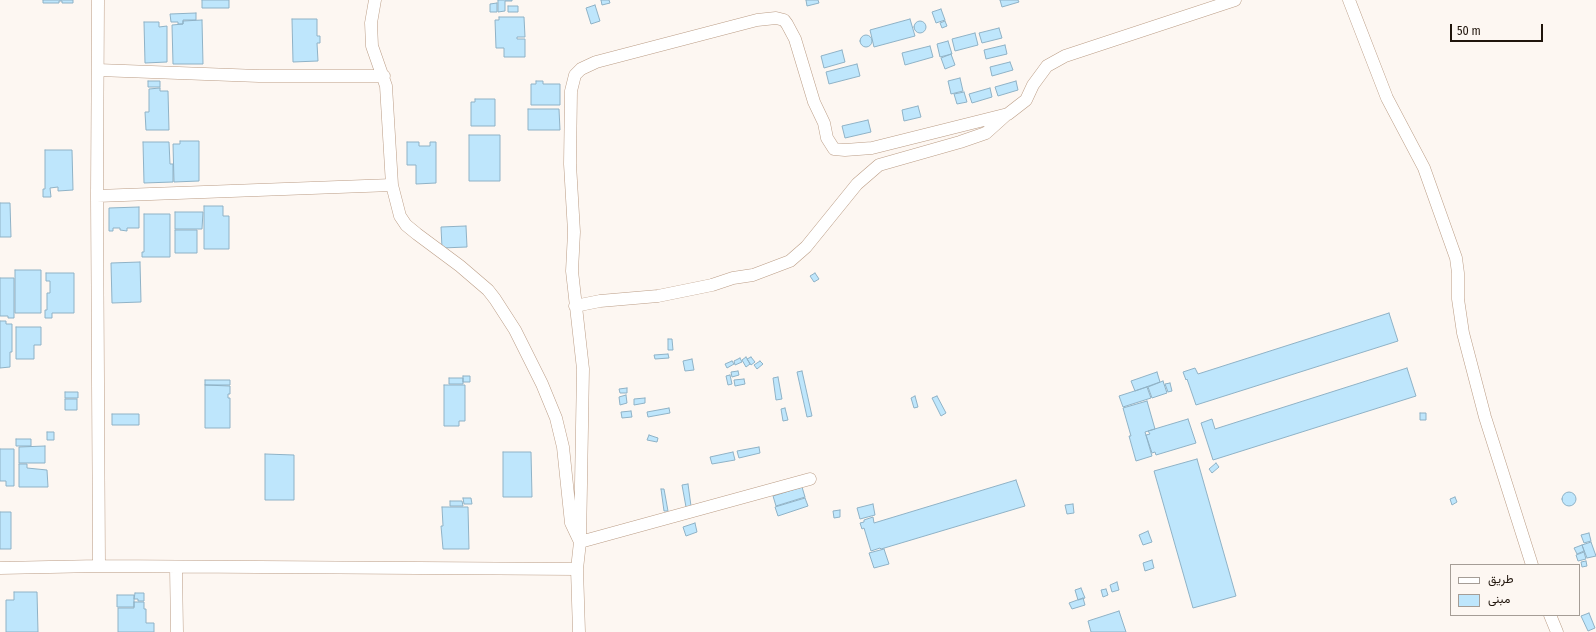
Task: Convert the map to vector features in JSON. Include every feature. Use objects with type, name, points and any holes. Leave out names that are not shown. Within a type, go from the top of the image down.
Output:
[{"type":"street","points":[[98,0],[97,196],[99,566]]},
{"type":"street","points":[[376,0],[370,24],[372,46],[378,66],[384,76],[387,98],[392,185],[400,216],[406,225],[460,266],[488,290],[504,312],[527,353],[556,418],[563,447],[571,524],[580,542]]},
{"type":"street","points":[[575,306],[600,301],[658,296],[712,285],[733,278],[753,275],[790,261],[806,247],[858,184],[879,164],[960,142],[986,133],[1026,100],[1033,85],[1048,66],[1064,56],[1235,0]]},
{"type":"street","points":[[1349,0],[1387,98],[1424,168],[1456,258],[1458,299],[1464,333],[1485,417],[1532,564]]},
{"type":"street","points":[[579,632],[577,569],[580,542],[583,369],[572,271],[574,232],[570,164],[571,103],[575,75],[581,69],[596,62],[757,20],[776,18],[784,20],[794,39],[814,102],[824,122],[827,138],[834,149],[845,150],[872,148],[1008,114]]},
{"type":"street","points":[[98,70],[259,76],[384,76]]},
{"type":"street","points":[[97,196],[392,185]]},
{"type":"street","points":[[580,542],[810,479]]},
{"type":"street","points":[[0,568],[99,566],[577,569]]},
{"type":"street","points":[[176,567],[177,632]]},
{"type":"street","points":[[1550,616],[1557,632]]},
{"type":"building","points":[[43,0],[73,0],[73,3],[62,3],[62,1],[59,1],[59,3],[43,3]]},
{"type":"building","points":[[202,0],[229,0],[229,8],[202,8]]},
{"type":"building","points":[[498,0],[512,1],[505,1],[505,11],[498,12]]},
{"type":"building","points":[[601,0],[609,0],[610,3],[602,5]]},
{"type":"building","points":[[806,0],[818,0],[819,3],[807,6]]},
{"type":"building","points":[[1000,0],[1018,0],[1019,2],[1002,7]]},
{"type":"building","points":[[497,3],[497,12],[490,12],[490,4]]},
{"type":"building","points":[[595,5],[600,21],[591,24],[586,8]]},
{"type":"building","points":[[508,6],[518,6],[518,12],[508,12]]},
{"type":"building","points":[[941,9],[945,20],[936,23],[932,12]]},
{"type":"building","points":[[196,13],[196,20],[183,20],[183,24],[171,22],[170,14]]},
{"type":"building","points":[[499,17],[524,17],[525,37],[517,37],[517,39],[525,39],[525,57],[504,57],[504,48],[496,48],[495,20],[499,20]]},
{"type":"building","points":[[292,19],[317,19],[317,36],[320,36],[320,43],[317,43],[318,61],[293,62]]},
{"type":"building","points":[[910,19],[915,36],[874,47],[870,30]]},
{"type":"building","points":[[202,20],[203,64],[173,64],[172,25],[183,24],[183,21]]},
{"type":"building","points":[[918,21],[922,21],[926,27],[922,33],[918,33],[914,29],[914,25]]},
{"type":"building","points":[[945,21],[947,26],[942,28],[940,23]]},
{"type":"building","points":[[144,22],[159,22],[159,27],[167,26],[167,62],[145,63]]},
{"type":"building","points":[[999,28],[1002,38],[982,43],[979,33]]},
{"type":"building","points":[[975,33],[978,45],[955,51],[952,39]]},
{"type":"building","points":[[864,35],[868,35],[872,41],[868,47],[864,47],[860,43],[860,39]]},
{"type":"building","points":[[948,41],[952,54],[940,57],[937,44]]},
{"type":"building","points":[[1005,45],[1007,54],[986,59],[984,50]]},
{"type":"building","points":[[930,46],[933,57],[905,65],[902,53]]},
{"type":"building","points":[[842,50],[845,62],[824,68],[821,56]]},
{"type":"building","points":[[951,54],[955,65],[945,69],[941,58]]},
{"type":"building","points":[[1010,62],[1013,70],[992,76],[990,67]]},
{"type":"building","points":[[857,64],[860,76],[829,84],[826,72]]},
{"type":"building","points":[[960,78],[963,91],[951,94],[948,81]]},
{"type":"building","points":[[148,81],[160,81],[160,87],[148,87]]},
{"type":"building","points":[[536,81],[543,81],[543,84],[560,84],[560,105],[531,105],[531,84],[536,84]]},
{"type":"building","points":[[1016,81],[1018,90],[998,96],[995,87]]},
{"type":"building","points":[[160,88],[160,91],[168,91],[169,130],[146,130],[145,112],[149,112],[149,89]]},
{"type":"building","points":[[990,88],[992,97],[972,103],[969,94]]},
{"type":"building","points":[[964,92],[967,102],[957,104],[954,94]]},
{"type":"building","points":[[475,99],[495,99],[495,126],[471,126],[471,102],[475,102]]},
{"type":"building","points":[[918,106],[921,117],[904,121],[902,110]]},
{"type":"building","points":[[528,109],[559,109],[560,130],[528,130]]},
{"type":"building","points":[[868,120],[871,132],[845,138],[842,126]]},
{"type":"building","points":[[469,135],[500,135],[500,181],[469,181]]},
{"type":"building","points":[[180,141],[199,141],[199,181],[174,182],[173,144],[180,144]]},
{"type":"building","points":[[143,142],[169,142],[170,164],[173,164],[173,182],[144,183]]},
{"type":"building","points":[[407,142],[419,142],[419,146],[430,146],[430,142],[436,142],[436,183],[416,184],[416,165],[407,165]]},
{"type":"building","points":[[45,150],[72,150],[73,190],[58,191],[58,187],[50,188],[51,197],[43,197],[43,189],[45,189]]},
{"type":"building","points":[[0,203],[10,203],[11,237],[0,237]]},
{"type":"building","points":[[204,206],[223,206],[223,216],[229,216],[229,249],[204,249]]},
{"type":"building","points":[[139,207],[139,228],[127,228],[127,231],[120,230],[120,228],[113,228],[113,231],[109,231],[109,208]]},
{"type":"building","points":[[175,212],[203,212],[202,229],[175,229]]},
{"type":"building","points":[[144,214],[170,214],[170,257],[142,257],[142,252],[144,252]]},
{"type":"building","points":[[466,226],[467,247],[442,248],[441,227]]},
{"type":"building","points":[[175,230],[197,230],[197,253],[175,253]]},
{"type":"building","points":[[140,262],[141,302],[112,303],[111,263]]},
{"type":"building","points":[[15,270],[41,270],[41,313],[15,313]]},
{"type":"building","points":[[46,273],[74,273],[74,313],[52,313],[52,318],[45,318],[45,310],[47,310],[47,293],[50,293],[50,281],[46,281]]},
{"type":"building","points":[[815,273],[819,279],[814,282],[810,276]]},
{"type":"building","points":[[0,278],[14,278],[14,318],[0,316]]},
{"type":"building","points":[[1389,313],[1398,341],[1196,405],[1183,372],[1195,368],[1198,374]]},
{"type":"building","points":[[0,321],[6,321],[6,324],[12,324],[12,352],[10,352],[10,367],[0,368]]},
{"type":"building","points":[[16,327],[41,327],[41,345],[34,345],[34,359],[16,359]]},
{"type":"building","points":[[668,339],[672,339],[673,350],[668,350]]},
{"type":"building","points":[[668,354],[669,358],[655,359],[654,355]]},
{"type":"building","points":[[746,357],[750,364],[746,367],[742,360]]},
{"type":"building","points":[[751,357],[755,362],[751,365],[747,359]]},
{"type":"building","points":[[740,358],[742,362],[735,365],[734,361]]},
{"type":"building","points":[[692,359],[694,370],[685,371],[683,361]]},
{"type":"building","points":[[732,361],[734,364],[727,368],[725,364]]},
{"type":"building","points":[[760,361],[763,364],[757,369],[754,365]]},
{"type":"building","points":[[1407,368],[1416,396],[1213,460],[1201,423],[1212,419],[1215,429]]},
{"type":"building","points":[[738,371],[739,375],[732,377],[731,372]]},
{"type":"building","points":[[802,371],[812,416],[807,417],[797,372]]},
{"type":"building","points":[[1157,372],[1160,382],[1135,391],[1131,381]]},
{"type":"building","points":[[730,375],[732,384],[728,385],[726,376]]},
{"type":"building","points":[[463,376],[470,376],[470,382],[463,382]]},
{"type":"building","points":[[778,377],[782,399],[776,400],[773,378]]},
{"type":"building","points":[[449,378],[463,378],[463,384],[449,384]]},
{"type":"building","points":[[744,379],[745,384],[735,386],[734,380]]},
{"type":"building","points":[[205,380],[230,380],[230,385],[205,385]]},
{"type":"building","points":[[1163,381],[1167,393],[1152,398],[1148,387]]},
{"type":"building","points":[[1170,383],[1172,391],[1168,392],[1165,384]]},
{"type":"building","points":[[205,385],[230,386],[230,394],[228,394],[228,398],[230,398],[230,428],[205,428]]},
{"type":"building","points":[[444,385],[465,385],[465,421],[459,421],[459,426],[444,426]]},
{"type":"building","points":[[1147,387],[1151,398],[1123,407],[1119,396]]},
{"type":"building","points":[[627,388],[627,393],[620,393],[619,389]]},
{"type":"building","points":[[65,392],[78,392],[78,398],[65,398]]},
{"type":"building","points":[[626,395],[627,403],[620,405],[619,397]]},
{"type":"building","points":[[915,396],[918,407],[914,408],[911,398]]},
{"type":"building","points":[[937,396],[946,413],[941,416],[932,398]]},
{"type":"building","points":[[645,398],[645,403],[634,405],[634,399]]},
{"type":"building","points":[[65,399],[77,399],[77,410],[65,410]]},
{"type":"building","points":[[1147,401],[1155,429],[1145,432],[1152,456],[1136,461],[1123,408]]},
{"type":"building","points":[[669,408],[670,413],[648,417],[647,412]]},
{"type":"building","points":[[785,408],[788,420],[783,421],[781,409]]},
{"type":"building","points":[[631,411],[632,417],[622,418],[621,412]]},
{"type":"building","points":[[1420,413],[1426,413],[1426,420],[1420,420]]},
{"type":"building","points":[[112,414],[139,414],[139,425],[112,425]]},
{"type":"building","points":[[1188,419],[1196,443],[1156,455],[1155,452],[1152,453],[1146,435],[1150,434],[1148,431]]},
{"type":"building","points":[[47,432],[54,432],[54,440],[47,440]]},
{"type":"building","points":[[649,435],[658,438],[657,442],[647,440]]},
{"type":"building","points":[[16,439],[31,439],[31,446],[16,446]]},
{"type":"building","points":[[45,446],[45,463],[19,463],[19,447]]},
{"type":"building","points":[[759,447],[760,453],[739,458],[737,451]]},
{"type":"building","points":[[0,449],[14,449],[14,486],[6,486],[6,481],[0,481]]},
{"type":"building","points":[[503,452],[531,452],[532,497],[503,497]]},
{"type":"building","points":[[733,452],[735,460],[712,464],[710,457]]},
{"type":"building","points":[[265,454],[294,455],[294,500],[265,500]]},
{"type":"building","points":[[1197,459],[1236,596],[1193,608],[1154,471]]},
{"type":"building","points":[[1216,463],[1219,467],[1212,473],[1209,469]]},
{"type":"building","points":[[19,464],[27,464],[27,468],[47,470],[48,487],[19,487]]},
{"type":"building","points":[[1016,480],[1025,506],[881,549],[871,551],[864,528],[862,529],[860,523],[873,517],[874,523]]},
{"type":"building","points":[[688,484],[691,506],[686,507],[682,485]]},
{"type":"building","points":[[802,487],[805,497],[776,506],[773,496]]},
{"type":"building","points":[[661,489],[664,489],[668,511],[664,511]]},
{"type":"building","points":[[1566,492],[1572,492],[1576,496],[1576,502],[1572,506],[1566,506],[1562,502],[1562,496]]},
{"type":"building","points":[[1455,497],[1457,502],[1452,505],[1450,499]]},
{"type":"building","points":[[463,498],[471,498],[472,504],[464,504]]},
{"type":"building","points":[[805,498],[808,506],[778,516],[775,507]]},
{"type":"building","points":[[450,501],[462,501],[463,506],[450,506]]},
{"type":"building","points":[[873,504],[875,515],[860,519],[857,508]]},
{"type":"building","points":[[1073,504],[1074,513],[1067,514],[1065,505]]},
{"type":"building","points":[[442,507],[468,507],[469,549],[443,549],[441,526],[443,526]]},
{"type":"building","points":[[840,510],[840,517],[834,518],[833,511]]},
{"type":"building","points":[[0,512],[11,512],[11,549],[0,549]]},
{"type":"building","points":[[695,523],[697,532],[686,536],[683,527]]},
{"type":"building","points":[[1148,531],[1152,542],[1143,545],[1139,535]]},
{"type":"building","points":[[1589,533],[1591,541],[1584,543],[1581,535]]},
{"type":"building","points":[[1591,542],[1596,556],[1587,558],[1582,545]]},
{"type":"building","points":[[1582,545],[1584,551],[1577,554],[1574,548]]},
{"type":"building","points":[[884,549],[889,564],[874,568],[869,553]]},
{"type":"building","points":[[1584,552],[1586,559],[1578,561],[1576,555]]},
{"type":"building","points":[[1152,560],[1154,568],[1145,571],[1143,563]]},
{"type":"building","points":[[1586,561],[1587,566],[1582,567],[1581,562]]},
{"type":"building","points":[[1117,582],[1119,590],[1112,592],[1110,585]]},
{"type":"building","points":[[1081,588],[1085,598],[1078,600],[1075,590]]},
{"type":"building","points":[[1106,589],[1108,595],[1103,597],[1101,590]]},
{"type":"building","points":[[14,592],[37,592],[38,632],[6,632],[6,600],[14,600]]},
{"type":"building","points":[[135,593],[144,593],[144,601],[134,599]]},
{"type":"building","points":[[117,595],[134,595],[134,607],[117,607]]},
{"type":"building","points":[[1083,598],[1085,605],[1072,609],[1069,603]]},
{"type":"building","points":[[134,602],[144,602],[144,609],[146,609],[146,623],[154,623],[154,632],[118,632],[118,608],[134,608]]},
{"type":"building","points":[[1119,611],[1126,632],[1091,632],[1088,621]]},
{"type":"building","points":[[1589,613],[1595,628],[1588,631],[1581,616]]}]
